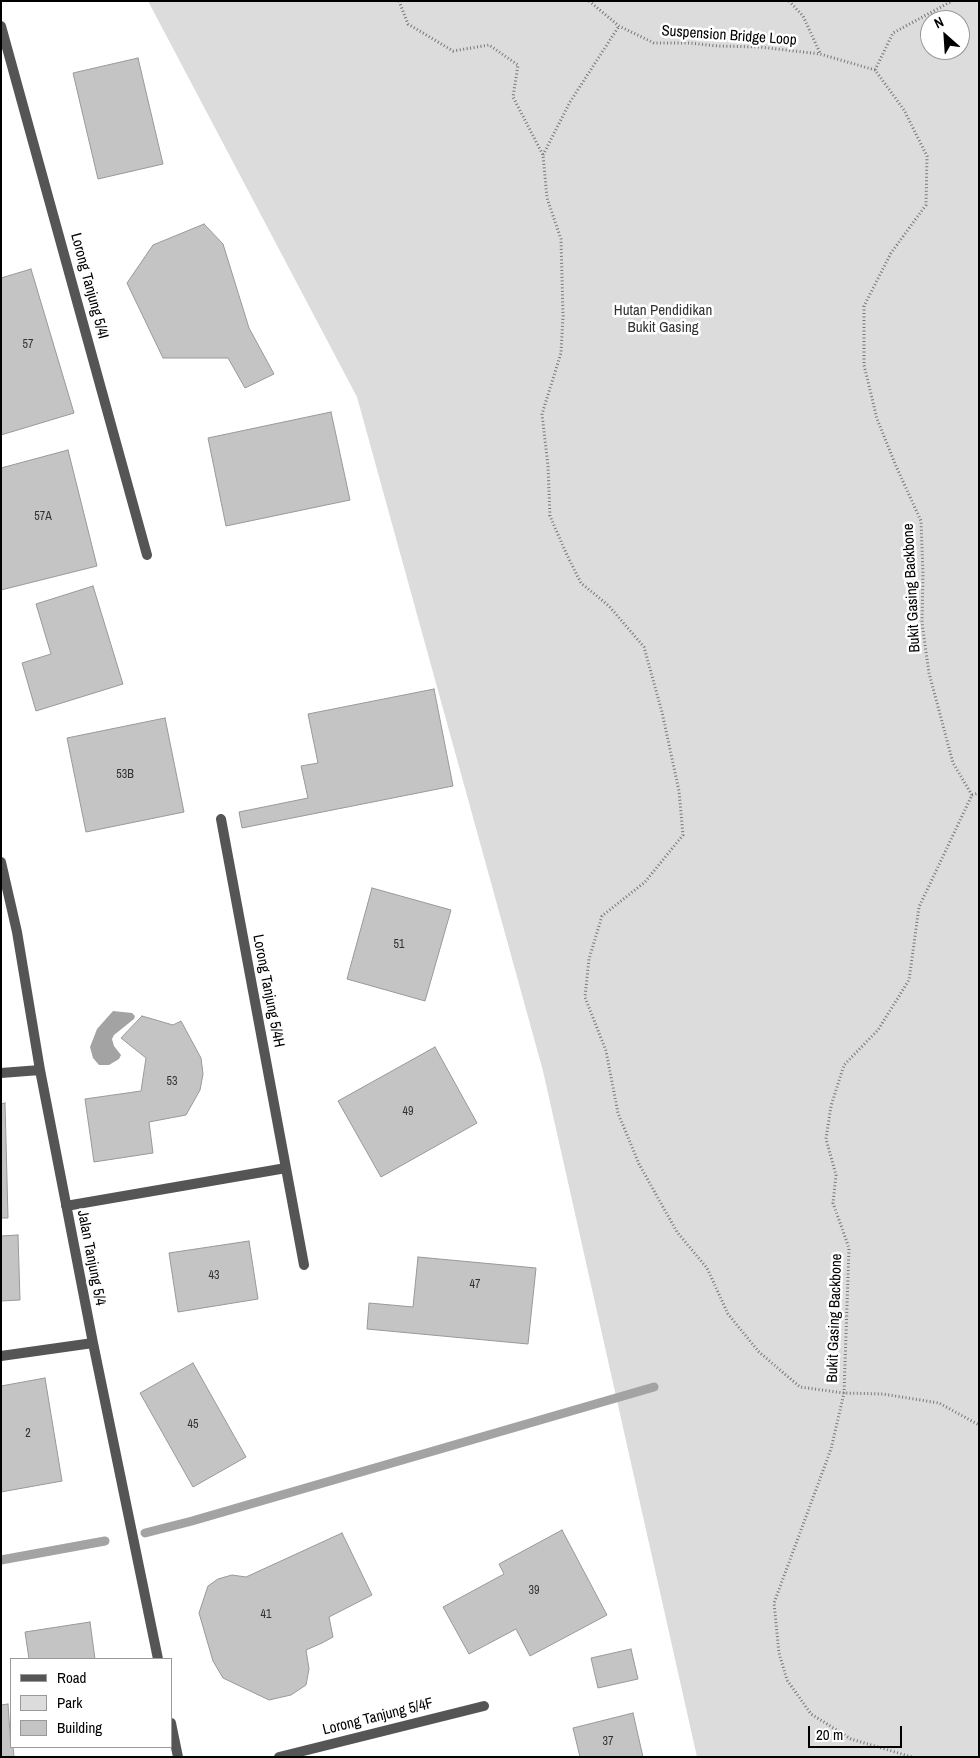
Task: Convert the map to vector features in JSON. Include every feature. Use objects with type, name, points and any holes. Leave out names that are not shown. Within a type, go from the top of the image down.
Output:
[{"type":"street","name":"Lorong Tanjung 5/4I","points":[[1,26],[147,554]]},
{"type":"street","name":"Lorong Tanjung 5/4H","points":[[220,819],[304,1265]]},
{"type":"street","name":"Jalan Tanjung 5/4","points":[[1,862],[17,932],[40,1070],[92,1343],[158,1658]]},
{"type":"street","points":[[1,1073],[40,1070]]},
{"type":"street","points":[[66,1206],[286,1168]]},
{"type":"street","points":[[1,1356],[92,1343]]},
{"type":"street","name":"Lorong Tanjung 5/4F","points":[[280,1757],[484,1706]]},
{"type":"street","points":[[172,1728],[178,1757]]},
{"type":"path","points":[[399,1],[408,24],[453,51],[489,45],[518,65],[513,97],[543,155],[547,198],[561,239],[563,316],[561,353],[542,414],[548,466],[550,516],[581,583],[609,606],[644,647],[662,712],[679,791],[683,835],[645,882],[602,916],[589,959],[585,997],[606,1051],[618,1113],[639,1164],[678,1232],[707,1268],[728,1314],[759,1352],[800,1387],[844,1393],[882,1394],[939,1404],[979,1426]]},
{"type":"path","name":"Suspension Bridge Loop","points":[[589,1],[619,26],[654,43],[760,47],[820,54]]},
{"type":"path","points":[[789,1],[803,16],[820,54],[875,70],[892,33],[952,1]]},
{"type":"path","points":[[543,155],[570,102],[619,26]]},
{"type":"path","name":"Bukit Gasing Backbone","points":[[875,70],[904,110],[927,156],[926,205],[891,252],[864,306],[864,365],[877,419],[921,521],[922,623],[929,673],[954,763],[972,795],[918,908],[909,980],[878,1030],[844,1065],[831,1106],[826,1140],[836,1175],[833,1204],[849,1248],[844,1393],[831,1449],[774,1603],[779,1653],[787,1680],[811,1714],[851,1739],[912,1757]]},
{"type":"path","points":[[972,795],[979,793]]},
{"type":"green space","name":"Hutan Pendidikan Bukit Gasing","points":[[148,1],[979,1],[979,1757],[697,1757],[543,1071],[357,397]]},
{"type":"shaded area","points":[[113,1011],[132,1013],[135,1016],[112,1039],[114,1046],[121,1055],[119,1059],[109,1065],[99,1065],[93,1058],[90,1047],[97,1029]]},
{"type":"building","points":[[138,58],[163,164],[98,179],[73,73]]},
{"type":"building","points":[[204,224],[223,244],[249,328],[274,374],[245,388],[228,358],[163,358],[127,283],[153,245]]},
{"type":"building","points":[[31,269],[74,413],[1,435],[1,278]]},
{"type":"building","points":[[331,412],[350,500],[226,526],[208,438]]},
{"type":"building","points":[[68,450],[97,566],[1,590],[1,468]]},
{"type":"building","points":[[93,586],[123,684],[36,711],[22,663],[51,654],[36,604]]},
{"type":"building","points":[[434,689],[453,786],[242,828],[239,812],[308,798],[301,766],[318,763],[308,714]]},
{"type":"building","points":[[165,718],[184,812],[86,832],[67,738]]},
{"type":"building","points":[[372,888],[451,910],[425,1001],[347,979]]},
{"type":"building","points":[[142,1016],[173,1025],[181,1021],[201,1058],[203,1074],[200,1090],[186,1115],[149,1122],[153,1153],[94,1162],[85,1099],[141,1091],[146,1058],[121,1038]]},
{"type":"building","points":[[435,1047],[477,1123],[381,1177],[338,1101]]},
{"type":"building","points":[[5,1103],[8,1218],[1,1218],[1,1104]]},
{"type":"building","points":[[18,1235],[20,1300],[1,1301],[1,1236]]},
{"type":"building","points":[[249,1241],[258,1299],[178,1312],[169,1253]]},
{"type":"building","points":[[418,1257],[536,1268],[528,1344],[367,1329],[369,1303],[413,1307]]},
{"type":"building","points":[[193,1363],[246,1457],[193,1487],[140,1393]]},
{"type":"building","points":[[45,1378],[62,1481],[1,1492],[1,1386]]},
{"type":"building","points":[[562,1530],[607,1615],[530,1656],[516,1629],[469,1654],[443,1607],[504,1574],[499,1564]]},
{"type":"building","points":[[342,1533],[372,1595],[329,1617],[333,1637],[306,1650],[309,1669],[306,1685],[291,1695],[269,1700],[223,1678],[213,1661],[199,1613],[208,1586],[218,1579],[232,1575],[246,1577]]},
{"type":"building","points":[[90,1622],[95,1658],[29,1658],[25,1632]]},
{"type":"building","points":[[631,1649],[638,1679],[598,1688],[591,1658]]},
{"type":"building","points":[[8,1704],[10,1748],[13,1748],[14,1757],[1,1757],[1,1705]]},
{"type":"building","points":[[633,1713],[643,1757],[580,1757],[573,1728]]},
{"type":"waterway","points":[[145,1533],[654,1387]]},
{"type":"waterway","points":[[1,1560],[105,1541]]}]
